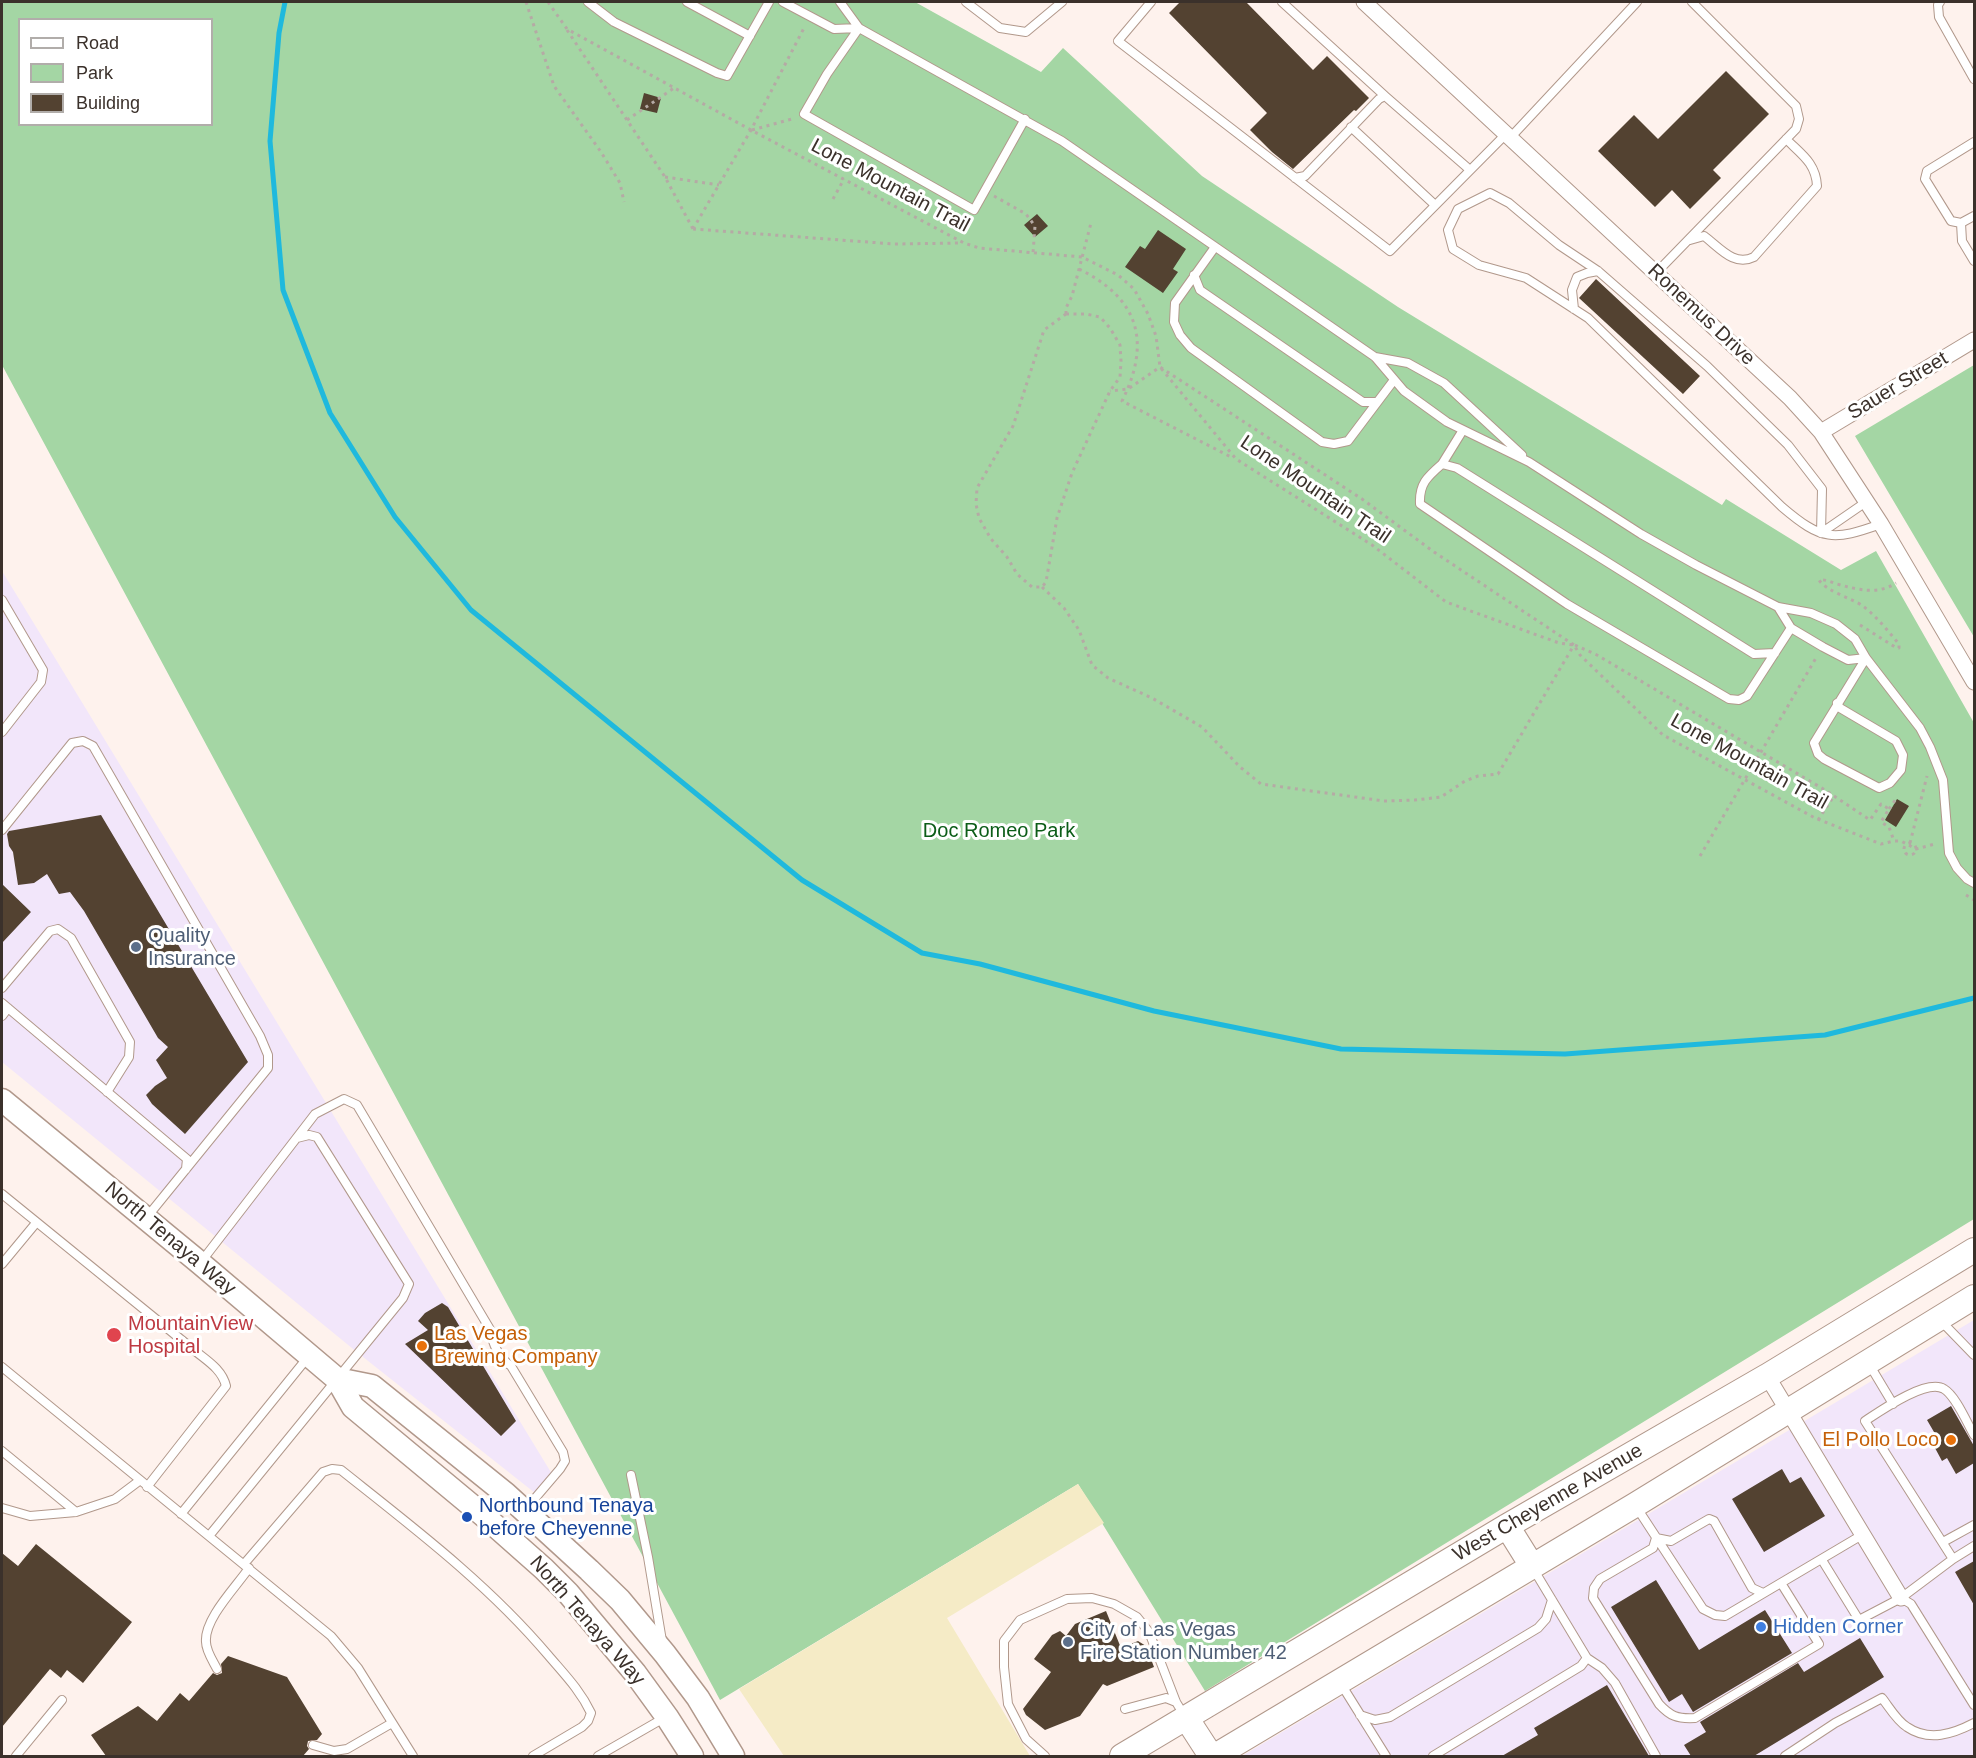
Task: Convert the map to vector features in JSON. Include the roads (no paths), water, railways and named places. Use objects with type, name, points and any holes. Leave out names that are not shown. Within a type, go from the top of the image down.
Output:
[{"type":"main road","name":"North Tenaya Way","points":[[2,1100],[337,1379],[353,1407],[515,1542],[568,1593],[635,1673],[668,1717],[692,1756]]},
{"type":"main road","name":"West Cheyenne Avenue","points":[[1122,1756],[1181,1711],[1767,1376],[1974,1250]]},
{"type":"main road","points":[[1181,1711],[1213,1756],[1635,1505],[1974,1297]]},
{"type":"main road","name":"North Tenaya Way","points":[[337,1379],[372,1386],[525,1510],[620,1600],[698,1698],[733,1756]]},
{"type":"main road","points":[[1507,1526],[1532,1566]]},
{"type":"street","name":"Ronemus Drive","points":[[1364,2],[1790,398],[1821,432],[1881,524],[1974,682]]},
{"type":"street","name":"Sauer Street","points":[[1821,432],[1974,340]]},
{"type":"street","points":[[1767,1376],[1901,1598]]},
{"type":"lane","points":[[588,2],[614,22],[727,76],[769,2]]},
{"type":"lane","points":[[687,2],[750,36]]},
{"type":"lane","points":[[783,2],[834,29],[859,28]]},
{"type":"lane","points":[[840,2],[859,28],[1062,141],[1375,357],[1412,397],[1447,422],[1529,462],[1666,549],[1778,607],[1811,613],[1836,624],[1855,639],[1866,658],[1920,728],[1943,780],[1949,853],[1957,868],[1974,883]]},
{"type":"lane","points":[[966,2],[1000,28],[1026,32],[1062,2]]},
{"type":"lane","points":[[1151,2],[1118,40],[1390,251],[1470,170],[1508,136],[1637,2]]},
{"type":"lane","points":[[1282,2],[1384,96],[1470,170]]},
{"type":"lane","points":[[1656,273],[1796,129],[1799,119],[1796,106],[1692,2]]},
{"type":"lane","points":[[1940,2],[1938,5],[1939,18],[1974,75]]},
{"type":"lane","points":[[859,28],[804,114],[974,210],[1025,119]]},
{"type":"lane","points":[[1295,178],[1305,176],[1384,96]]},
{"type":"lane","points":[[1351,127],[1436,205]]},
{"type":"lane","points":[[1688,240],[1704,236],[1735,260],[1746,261],[1754,257],[1817,186],[1813,165],[1786,139]]},
{"type":"lane","points":[[1974,142],[1927,171],[1925,178],[1951,221],[1961,224],[1974,216]]},
{"type":"lane","points":[[1821,533],[1822,489],[1788,445],[1707,366],[1598,271],[1559,245],[1509,203],[1490,193],[1458,209],[1448,230],[1453,249],[1479,265],[1526,278],[1588,318],[1801,523],[1821,533],[1838,537],[1881,524]]},
{"type":"lane","points":[[1961,224],[1962,241],[1974,261]]},
{"type":"lane","points":[[1215,247],[1175,303],[1174,322],[1180,335],[1191,348],[1322,442],[1334,444],[1348,441],[1394,380]]},
{"type":"lane","points":[[1574,309],[1572,290],[1577,277],[1598,271]]},
{"type":"lane","points":[[1194,275],[1200,290],[1363,402],[1377,402]]},
{"type":"lane","points":[[1375,357],[1408,363],[1444,383],[1529,462]]},
{"type":"lane","points":[[1463,430],[1442,464],[1425,478],[1419,491],[1420,504],[1567,604],[1730,699],[1739,700],[1748,696],[1791,628]]},
{"type":"lane","points":[[1442,464],[1457,468],[1754,654],[1775,653]]},
{"type":"lane","points":[[1821,533],[1866,502]]},
{"type":"lane","points":[[2,600],[43,670],[41,682],[2,732]]},
{"type":"lane","points":[[1778,607],[1791,628],[1823,647],[1848,660],[1866,658]]},
{"type":"lane","points":[[1837,703],[1840,708],[1896,741],[1903,755],[1901,770],[1890,783],[1879,788],[1824,759],[1818,754],[1814,743],[1837,703],[1866,658]]},
{"type":"lane","points":[[2,830],[72,743],[83,741],[93,746],[260,1036],[268,1055],[268,1068],[146,1218]]},
{"type":"lane","points":[[2,988],[50,931],[58,929],[71,938],[130,1042],[129,1058],[107,1092]]},
{"type":"lane","points":[[2,1016],[5,1006],[187,1159],[186,1169]]},
{"type":"lane","points":[[200,1263],[315,1114],[344,1099],[357,1105],[491,1331],[503,1361],[511,1366],[563,1452],[565,1461],[560,1469],[525,1510]]},
{"type":"lane","points":[[210,1536],[403,1298],[409,1284],[317,1137],[309,1135],[297,1138]]},
{"type":"lane","points":[[2,1194],[202,1357],[224,1378],[226,1386],[147,1487]]},
{"type":"lane","points":[[2,1264],[36,1223]]},
{"type":"lane","points":[[1938,1318],[1974,1355]]},
{"type":"lane","points":[[180,1514],[309,1356]]},
{"type":"lane","points":[[1867,1361],[1893,1404]]},
{"type":"lane","points":[[2,1367],[331,1636],[358,1668],[412,1756]]},
{"type":"lane","points":[[1953,1559],[1865,1421],[1929,1386],[1942,1387],[1950,1394],[1974,1435]]},
{"type":"lane","points":[[2,1451],[76,1512]]},
{"type":"lane","points":[[217,1669],[205,1644],[206,1631],[214,1615],[247,1566],[323,1472],[332,1469],[341,1470],[470,1574],[523,1626],[581,1693],[591,1713],[588,1721],[582,1727],[533,1756]]},
{"type":"lane","points":[[631,1475],[665,1654]]},
{"type":"lane","points":[[2,1508],[30,1516],[76,1512],[115,1499],[139,1481]]},
{"type":"lane","points":[[1635,1505],[1703,1609],[1715,1616],[1725,1616],[1862,1535]]},
{"type":"lane","points":[[1656,1538],[1671,1541],[1709,1520],[1714,1521],[1752,1588],[1763,1593]]},
{"type":"lane","points":[[1943,1542],[1974,1525]]},
{"type":"lane","points":[[1656,1538],[1653,1548],[1600,1579],[1594,1588],[1593,1598],[1659,1704],[1670,1716],[1681,1719],[1695,1718],[1819,1644],[1781,1584]]},
{"type":"lane","points":[[1822,1560],[1859,1620],[1901,1598],[1974,1546]]},
{"type":"lane","points":[[1532,1566],[1587,1658],[1602,1668],[1615,1683],[1656,1756]]},
{"type":"lane","points":[[1045,1756],[1026,1739],[1008,1704],[1004,1641],[1020,1620],[1067,1599],[1092,1598],[1114,1604],[1137,1617],[1149,1632],[1181,1711]]},
{"type":"lane","points":[[1901,1598],[1911,1604],[1974,1705]]},
{"type":"lane","points":[[1360,1715],[1376,1720],[1390,1716],[1518,1640],[1538,1628],[1546,1618],[1552,1600]]},
{"type":"lane","points":[[1433,1756],[1581,1666],[1587,1658]]},
{"type":"lane","points":[[1340,1682],[1386,1756]]},
{"type":"lane","points":[[1125,1709],[1166,1698],[1181,1711]]},
{"type":"lane","points":[[1785,1756],[1835,1723],[1882,1698],[1905,1726],[1928,1736],[1956,1732],[1974,1723]]},
{"type":"lane","points":[[16,1756],[62,1700]]},
{"type":"lane","points":[[598,1756],[668,1717]]},
{"type":"lane","points":[[313,1745],[334,1751],[347,1749],[392,1723]]},
{"type":"waterway","points":[[285,2],[279,33],[270,141],[283,290],[330,413],[395,517],[471,610],[802,880],[922,953],[980,964],[1154,1011],[1341,1049],[1565,1054],[1825,1035],[1974,998]]},
{"type":"place","name":"Quality Insurance","points":[[136,947]]},
{"type":"place","name":"MountainView Hospital","points":[[114,1335]]},
{"type":"place","name":"Las Vegas Brewing Company","points":[[422,1346]]},
{"type":"place","name":"El Pollo Loco","points":[[1951,1440]]},
{"type":"place","name":"Northbound Tenaya before Cheyenne","points":[[467,1517]]},
{"type":"place","name":"Hidden Corner","points":[[1761,1627]]},
{"type":"place","name":"City of Las Vegas Fire Station Number 42","points":[[1068,1642]]},
{"type":"park label","name":"Doc Romeo Park","points":[[999,831]]}]
